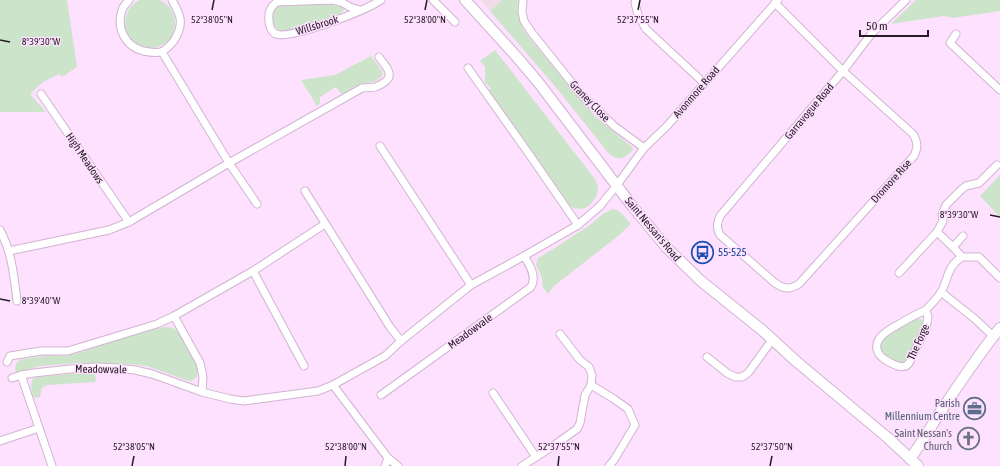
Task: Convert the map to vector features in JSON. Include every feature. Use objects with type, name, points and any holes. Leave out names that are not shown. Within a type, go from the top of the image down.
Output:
[{"type":"main road","name":"Saint Nessan's Road","points":[[465,0],[538,82],[663,244],[701,281],[762,330],[797,362],[888,438],[914,463]]},
{"type":"main road","points":[[914,463],[918,448],[947,402],[977,357],[997,332]]},
{"type":"street","points":[[129,0],[122,9],[119,23],[124,38],[135,49],[150,52],[162,52],[173,42],[180,30],[180,15],[172,0]]},
{"type":"street","name":"Willsbrook","points":[[360,10],[333,0],[276,2],[269,10],[269,22],[272,31],[276,34],[299,32],[314,28],[360,10],[372,5],[381,0]]},
{"type":"street","points":[[433,0],[455,22]]},
{"type":"street","name":"Graney Close","points":[[523,0],[522,12],[524,22],[580,93],[614,126],[644,148]]},
{"type":"street","points":[[636,0],[635,2],[638,15],[646,29],[704,83]]},
{"type":"street","name":"Garravogue Road","points":[[717,226],[720,216],[843,71],[872,33],[906,0]]},
{"type":"street","name":"Avonmore Road","points":[[617,185],[644,148],[667,126],[776,2]]},
{"type":"street","name":"Dromore Rise","points":[[717,226],[720,235],[775,283],[788,289],[793,288],[799,284],[914,156],[917,149],[917,140],[912,134],[843,71],[776,2]]},
{"type":"street","points":[[956,34],[950,43],[1000,90]]},
{"type":"street","points":[[162,52],[229,163],[256,204]]},
{"type":"street","points":[[9,251],[109,230],[129,222],[229,163],[362,88],[380,85],[389,78],[390,75],[389,71],[379,57]]},
{"type":"street","points":[[468,68],[578,225]]},
{"type":"street","name":"High Meadows","points":[[41,94],[129,222]]},
{"type":"street","points":[[380,146],[471,285]]},
{"type":"street","points":[[900,273],[938,232],[943,221],[942,215],[946,206],[962,188],[979,183],[997,165]]},
{"type":"street","name":"Meadowvale","points":[[12,378],[34,373],[96,367],[135,370],[152,374],[202,392],[244,401],[318,391],[333,385],[385,356],[401,341],[471,285],[578,225],[600,206],[617,185]]},
{"type":"street","points":[[305,191],[390,327],[401,341]]},
{"type":"street","name":"Meadowvale","points":[[7,362],[10,356],[41,351],[68,351],[157,324],[174,316],[253,271],[325,224]]},
{"type":"street","points":[[0,230],[4,236],[13,267],[17,302]]},
{"type":"street","points":[[938,232],[962,257],[979,257],[1000,278]]},
{"type":"street","points":[[953,247],[963,236]]},
{"type":"street","name":"Meadowvale","points":[[381,395],[531,287],[534,279],[524,256]]},
{"type":"street","name":"The Forge","points":[[926,310],[928,317],[926,328],[909,363],[904,367],[897,366],[881,358],[876,349],[877,342],[885,333],[926,310],[941,292],[948,273],[956,261],[962,257]]},
{"type":"street","points":[[253,271],[304,366]]},
{"type":"street","points":[[941,292],[975,319],[997,332]]},
{"type":"street","points":[[174,316],[200,363],[203,377],[202,392]]},
{"type":"street","points":[[522,466],[577,429],[580,422],[585,395],[591,385],[592,375],[589,367],[580,360],[560,334]]},
{"type":"street","points":[[707,358],[727,373],[735,377],[742,377],[748,373],[772,340]]},
{"type":"street","points":[[21,375],[52,466]]},
{"type":"street","points":[[333,385],[388,458],[398,466]]},
{"type":"street","points":[[591,385],[628,409],[635,425],[614,460],[608,466]]},
{"type":"street","points":[[493,393],[536,456]]},
{"type":"street","points":[[0,441],[39,428]]},
{"type":"street","points":[[385,466],[388,458]]},
{"type":"shaded area","points":[[480,0],[502,0],[490,11]]},
{"type":"green space","points":[[150,-2],[159,0],[170,9],[175,23],[173,32],[164,43],[150,48],[141,46],[130,37],[125,23],[127,14],[136,3]]},
{"type":"green space","points":[[0,0],[67,0],[77,67],[62,77],[59,74],[43,82],[30,94],[46,112],[0,112]]},
{"type":"green space","points":[[502,0],[518,0],[517,10],[519,18],[527,35],[595,116],[632,147],[633,150],[622,158],[617,158],[609,154],[559,91],[490,11]]},
{"type":"green space","points":[[916,0],[1000,0],[1000,11],[953,18],[944,16],[891,24]]},
{"type":"green space","points":[[335,4],[344,8],[343,11],[318,23],[294,29],[278,30],[272,20],[272,14],[276,8],[280,6]]},
{"type":"green space","points":[[495,50],[595,179],[598,187],[597,195],[593,202],[587,207],[577,209],[571,207],[488,91],[491,89],[485,82],[485,67],[480,61]]},
{"type":"green space","points":[[371,56],[382,71],[382,76],[379,79],[374,82],[356,86],[342,95],[336,87],[320,97],[320,103],[317,106],[301,80],[335,75]]},
{"type":"green space","points":[[1000,175],[1000,217],[980,196]]},
{"type":"green space","points":[[612,209],[618,210],[631,224],[554,286],[548,294],[542,286],[542,278],[536,265],[538,258]]},
{"type":"green space","points":[[918,318],[922,320],[923,324],[906,361],[904,363],[897,363],[889,359],[881,350],[881,343],[897,328]]},
{"type":"green space","points":[[164,327],[172,328],[179,332],[198,369],[195,379],[190,381],[147,366],[128,364],[79,363],[40,366],[19,372],[16,372],[15,369],[18,361],[23,359],[51,355],[66,356],[118,339]]},
{"type":"green space","points":[[91,372],[95,374],[95,382],[48,385],[42,388],[40,397],[34,398],[31,388],[33,378]]},
{"type":"place","name":"55-525","points":[[702,252]]},
{"type":"place","name":"Parish Millennium Centre","points":[[975,409]]},
{"type":"place","name":"Saint Nessan's Church","points":[[968,439]]}]
